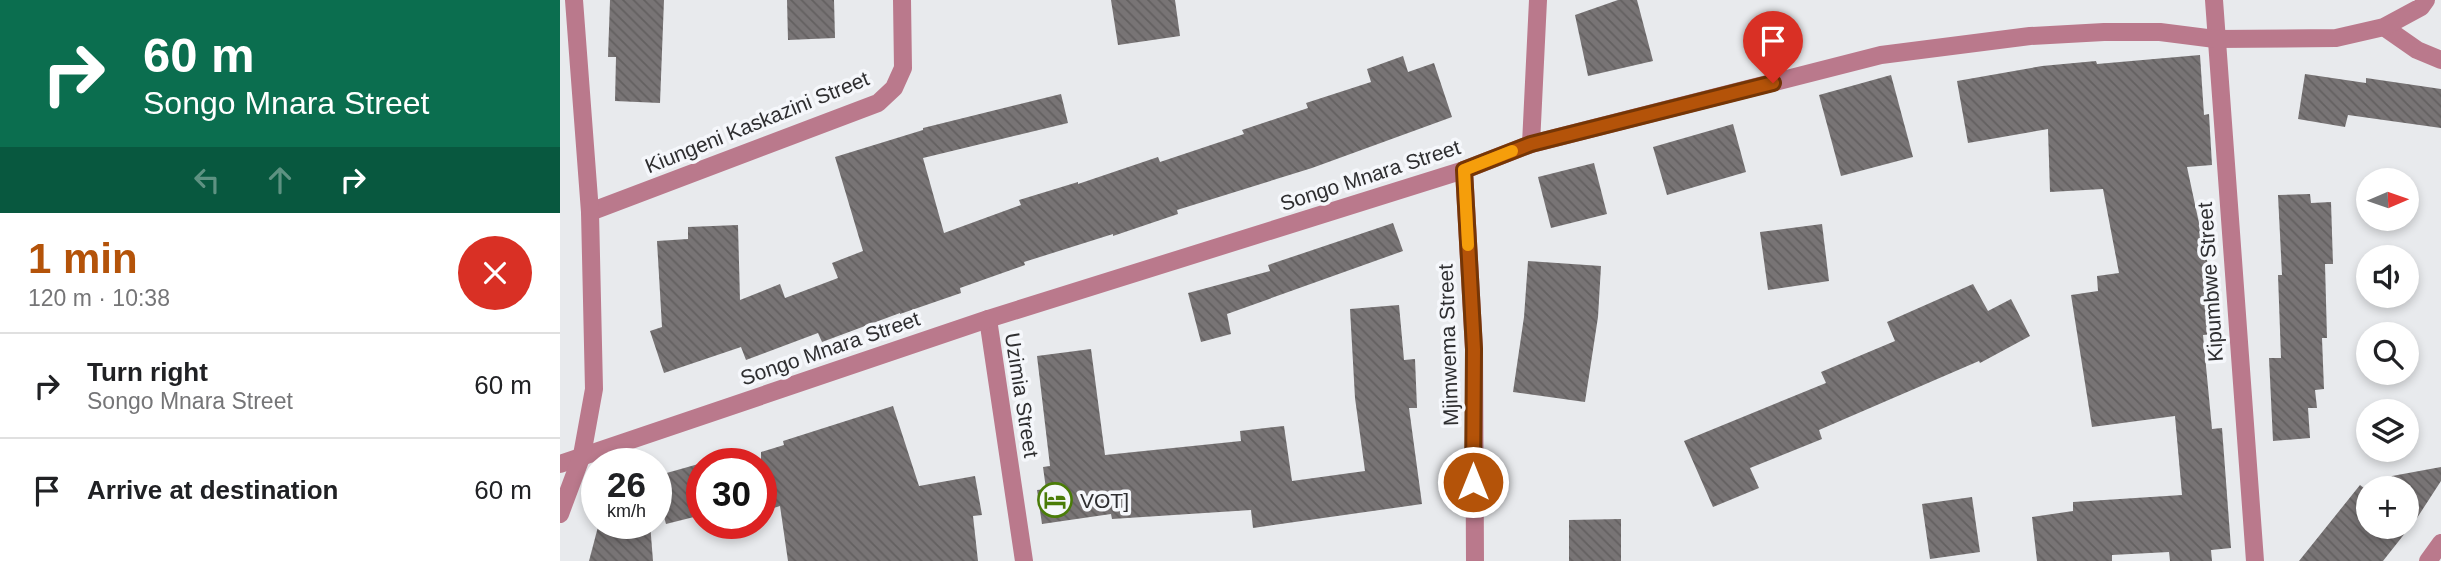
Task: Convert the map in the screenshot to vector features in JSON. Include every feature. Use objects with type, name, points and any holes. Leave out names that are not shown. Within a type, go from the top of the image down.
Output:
[{"type":"street","points":[[574,0],[590,212],[594,389],[583,448]]},
{"type":"street","name":"Kiungeni Kaskazini Street","points":[[590,212],[878,103],[894,88],[903,68],[902,0]]},
{"type":"street","points":[[1531,144],[1538,0]]},
{"type":"street","name":"Kipumbwe Street","points":[[2214,0],[2255,561]]},
{"type":"street","name":"Songo Mnara Street","points":[[603,448],[988,319],[1464,170],[1531,144],[1881,55],[2029,36],[2092,33],[2160,32],[2215,39],[2336,38],[2384,27],[2421,7],[2426,0]]},
{"type":"street","points":[[2384,27],[2417,50],[2441,60]]},
{"type":"street","name":"Mjimwema Street","points":[[1464,170],[1474,349],[1475,561]]},
{"type":"street","name":"Uzimia Street","points":[[988,319],[1024,561]]},
{"type":"street","name":"Songo Mnara Street","points":[[560,464],[581,455]]},
{"type":"street","points":[[560,514],[581,458]]},
{"type":"street","points":[[2428,561],[2441,543]]},
{"type":"building","points":[[610,0],[664,0],[660,103],[615,101],[616,57],[608,57]]},
{"type":"building","points":[[787,0],[834,0],[835,38],[788,40]]},
{"type":"building","points":[[1111,0],[1175,0],[1180,36],[1118,45]]},
{"type":"building","points":[[1618,0],[1637,0],[1653,61],[1588,76],[1575,15]]},
{"type":"building","points":[[2200,55],[2204,115],[2209,114],[2212,165],[2187,167],[2208,265],[2215,334],[2203,335],[2212,429],[2222,428],[2231,548],[2211,550],[2212,561],[2170,561],[2169,552],[2112,555],[2112,561],[2037,561],[2032,517],[2073,511],[2073,502],[2182,495],[2175,416],[2092,427],[2071,295],[2098,291],[2097,276],[2119,273],[2103,189],[2050,192],[2048,129],[1968,143],[1957,81],[2042,66]]},
{"type":"building","points":[[1403,56],[1408,72],[1434,63],[1452,117],[1312,168],[1177,210],[1178,214],[1024,262],[1025,265],[960,288],[961,293],[822,342],[818,333],[746,360],[741,347],[664,373],[650,331],[662,327],[657,241],[688,239],[688,227],[738,225],[740,300],[780,284],[785,298],[838,278],[832,263],[863,251],[835,157],[923,128],[1061,94],[1068,123],[923,158],[944,233],[1021,205],[1019,200],[1078,184],[1158,157],[1160,162],[1244,134],[1242,130],[1308,108],[1306,103],[1371,82],[1367,69]]},
{"type":"building","points":[[2305,74],[2366,83],[2366,78],[2441,89],[2441,128],[2348,115],[2345,127],[2298,119]]},
{"type":"building","points":[[1891,75],[1913,157],[1841,176],[1819,95]]},
{"type":"building","points":[[1733,124],[1746,172],[1667,195],[1653,147]]},
{"type":"building","points":[[1594,163],[1607,214],[1551,228],[1538,177]]},
{"type":"building","points":[[2310,194],[2311,203],[2331,202],[2333,264],[2325,264],[2327,338],[2322,338],[2324,389],[2315,390],[2317,408],[2308,408],[2310,438],[2273,441],[2269,358],[2281,358],[2278,275],[2282,275],[2278,195]]},
{"type":"building","points":[[1393,223],[1403,251],[1227,314],[1231,334],[1201,342],[1188,293],[1270,271],[1268,265]]},
{"type":"building","points":[[1822,224],[1829,281],[1768,290],[1760,232]]},
{"type":"building","points":[[1528,261],[1601,266],[1598,317],[1585,402],[1513,392],[1524,317]]},
{"type":"building","points":[[1973,284],[1988,311],[2011,299],[2030,336],[1980,363],[1979,361],[1819,430],[1822,439],[1750,468],[1759,488],[1713,507],[1684,441],[1826,383],[1821,372],[1895,341],[1887,322]]},
{"type":"building","points":[[1399,305],[1404,360],[1415,359],[1417,408],[1409,408],[1422,504],[1253,528],[1251,510],[1112,519],[1111,514],[1042,524],[1037,490],[1046,489],[1043,467],[1050,466],[1037,356],[1091,349],[1105,455],[1241,441],[1240,431],[1284,426],[1292,481],[1365,471],[1355,398],[1350,309]]},
{"type":"building","points":[[893,406],[919,486],[975,476],[982,515],[973,516],[978,561],[788,561],[780,506],[777,507],[777,448],[774,448],[784,445],[783,441]]},
{"type":"building","points":[[2441,467],[2441,481],[2419,515],[2419,476],[2392,476]]},
{"type":"building","points":[[686,468],[686,519],[672,522],[672,471]]},
{"type":"building","points":[[2356,490],[2356,539],[2400,539],[2383,561],[2299,561]]},
{"type":"building","points":[[1972,497],[1980,552],[1930,559],[1922,504]]},
{"type":"building","points":[[1621,519],[1621,561],[1569,561],[1569,520]]},
{"type":"building","points":[[595,539],[651,539],[653,561],[589,561]]},
{"type":"slow traffic","points":[[1468,245],[1464,170],[1512,151]]},
{"type":"place","name":"VOT]","points":[[1055,500]]},
{"type":"route","points":[[1473,482],[1474,349],[1464,170],[1531,144],[1773,83]]}]
